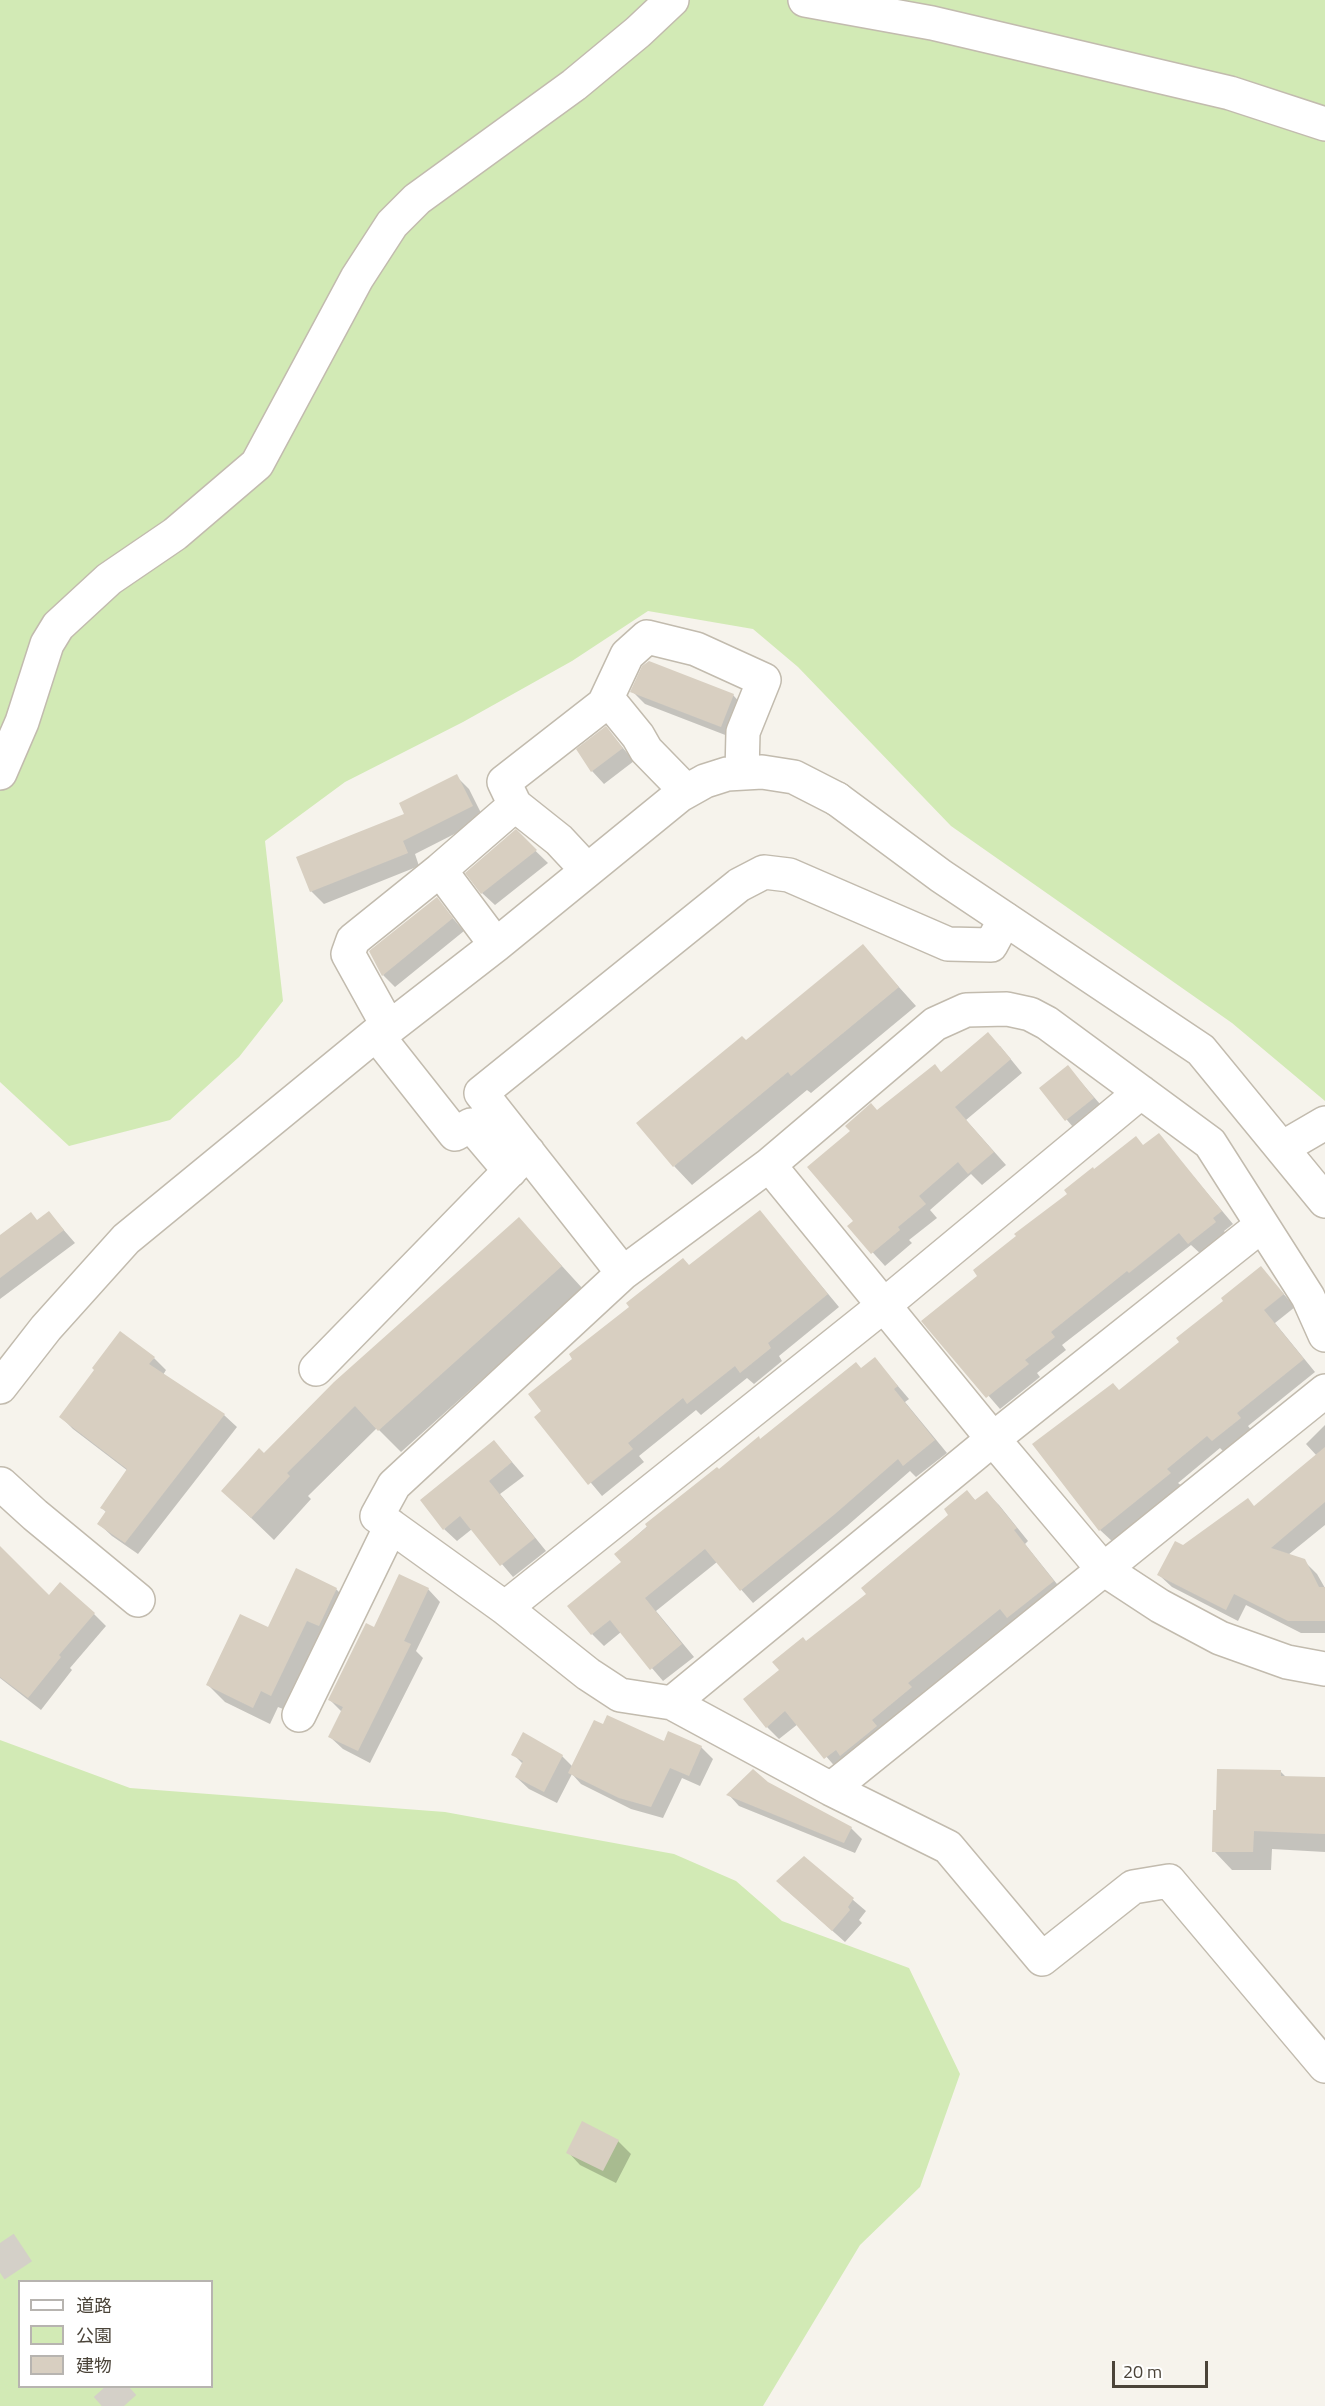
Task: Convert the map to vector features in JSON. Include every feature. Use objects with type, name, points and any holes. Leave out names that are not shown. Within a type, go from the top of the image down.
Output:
[{"type":"street","points":[[0,773],[22,722],[46,645],[58,626],[109,579],[175,534],[257,464],[357,278],[392,224],[417,198],[574,85],[638,32],[672,0]]},
{"type":"street","points":[[805,0],[932,23],[1230,93],[1325,124]]},
{"type":"street","points":[[587,870],[559,840],[515,805],[504,782],[604,704],[627,655],[647,637],[696,649],[764,680],[743,732],[742,773]]},
{"type":"street","points":[[607,698],[638,735],[646,750],[686,791]]},
{"type":"street","points":[[0,1388],[46,1328],[126,1239],[382,1031],[496,945],[686,791],[705,781],[727,774],[762,772],[794,777],[837,799],[941,876],[1201,1050],[1325,1201]]},
{"type":"street","points":[[515,805],[440,870],[353,940],[348,954],[382,1031],[455,1134],[471,1125],[519,1162],[623,1273]]},
{"type":"street","points":[[440,870],[496,945]]},
{"type":"street","points":[[519,1162],[481,1093],[739,885],[764,872],[789,876],[948,944],[991,945],[1005,919]]},
{"type":"street","points":[[1325,1335],[1308,1297],[1210,1143],[1047,1023],[1029,1014],[1007,1009],[966,1010],[934,1024],[769,1165],[623,1273],[394,1485],[377,1516],[505,1608],[588,1674],[620,1695],[672,1702],[831,1789],[948,1847],[1042,1959],[1132,1887],[1169,1881],[1325,2066]]},
{"type":"street","points":[[505,1608],[883,1305],[1141,1092]]},
{"type":"street","points":[[1282,1149],[1325,1123]]},
{"type":"street","points":[[316,1369],[519,1162]]},
{"type":"street","points":[[769,1165],[993,1439],[1102,1568],[1160,1606],[1220,1638],[1287,1662],[1325,1669]]},
{"type":"street","points":[[672,1702],[993,1439],[1262,1225]]},
{"type":"street","points":[[831,1789],[1325,1390]]},
{"type":"street","points":[[0,1484],[138,1600]]},
{"type":"street","points":[[299,1715],[391,1526]]},
{"type":"green space","points":[[0,0],[1325,0],[1325,1101],[1232,1023],[951,826],[798,667],[753,629],[648,611],[572,661],[463,722],[345,782],[265,841],[283,1001],[239,1057],[170,1120],[69,1146],[0,1082]]},
{"type":"green space","points":[[0,1740],[130,1788],[445,1812],[674,1854],[736,1881],[782,1921],[909,1968],[960,2074],[920,2187],[860,2245],[763,2406],[0,2406]]},
{"type":"building","points":[[649,661],[734,694],[721,727],[630,692],[642,666]]},
{"type":"building","points":[[606,726],[623,748],[591,772],[576,749]]},
{"type":"building","points":[[457,774],[473,806],[403,841],[408,853],[310,892],[296,857],[404,814],[399,803]]},
{"type":"building","points":[[516,829],[537,850],[481,894],[465,873]]},
{"type":"building","points":[[437,897],[453,918],[382,976],[369,951]]},
{"type":"building","points":[[863,944],[899,987],[791,1076],[788,1072],[673,1167],[636,1123],[742,1036],[746,1040]]},
{"type":"building","points":[[988,1032],[1011,1059],[955,1107],[994,1152],[968,1174],[958,1162],[919,1196],[926,1204],[898,1227],[900,1230],[871,1254],[847,1226],[853,1221],[807,1167],[850,1131],[845,1126],[871,1103],[877,1110],[935,1064],[941,1072]]},
{"type":"building","points":[[1068,1065],[1094,1098],[1065,1121],[1039,1088]]},
{"type":"building","points":[[1159,1133],[1222,1211],[1213,1218],[1216,1222],[1188,1244],[1179,1233],[1129,1273],[1127,1271],[1051,1332],[1055,1337],[1025,1360],[1029,1364],[986,1398],[921,1321],[977,1276],[973,1270],[1016,1236],[1014,1234],[1067,1194],[1064,1190],[1093,1167],[1094,1169],[1136,1136],[1143,1145]]},
{"type":"building","points":[[760,1210],[828,1294],[768,1343],[771,1348],[740,1373],[735,1366],[687,1404],[683,1398],[628,1443],[633,1449],[588,1485],[534,1417],[541,1411],[528,1394],[572,1359],[569,1354],[629,1307],[626,1303],[683,1258],[689,1265]]},
{"type":"building","points":[[49,1211],[64,1230],[0,1278],[0,1235],[31,1212],[37,1220]]},
{"type":"building","points":[[519,1217],[562,1266],[378,1431],[355,1406],[287,1473],[290,1476],[251,1518],[221,1491],[259,1448],[264,1453],[334,1382]]},
{"type":"building","points":[[1261,1266],[1284,1294],[1264,1310],[1304,1359],[1237,1413],[1241,1418],[1212,1441],[1207,1436],[1167,1469],[1171,1473],[1099,1531],[1032,1444],[1113,1383],[1119,1390],[1179,1342],[1176,1338],[1223,1301],[1221,1298]]},
{"type":"building","points":[[120,1331],[155,1357],[149,1364],[225,1414],[125,1543],[97,1524],[106,1511],[100,1508],[127,1469],[59,1417]]},
{"type":"building","points":[[875,1357],[898,1386],[894,1389],[935,1440],[903,1466],[898,1459],[835,1514],[740,1591],[705,1549],[645,1598],[682,1644],[650,1670],[610,1620],[591,1635],[567,1606],[621,1562],[614,1554],[647,1527],[645,1524],[759,1436],[760,1439],[856,1362],[861,1368]]},
{"type":"building","points":[[494,1440],[512,1462],[489,1481],[535,1538],[500,1566],[460,1516],[443,1530],[420,1500]]},
{"type":"building","points":[[1325,1447],[1325,1502],[1271,1548],[1305,1559],[1319,1587],[1325,1587],[1325,1621],[1288,1621],[1234,1594],[1226,1610],[1157,1575],[1175,1541],[1183,1545],[1248,1498],[1254,1506]]},
{"type":"building","points":[[967,1490],[975,1500],[987,1491],[1017,1528],[1014,1530],[1054,1581],[1007,1618],[1000,1609],[908,1683],[912,1687],[872,1720],[877,1726],[840,1756],[836,1750],[824,1759],[785,1711],[766,1728],[743,1699],[779,1670],[772,1662],[803,1637],[806,1641],[866,1594],[861,1588],[948,1515],[944,1509]]},
{"type":"building","points":[[0,1546],[49,1595],[60,1582],[95,1613],[59,1655],[61,1657],[28,1698],[0,1677]]},
{"type":"building","points":[[296,1568],[337,1588],[319,1626],[307,1621],[271,1696],[261,1691],[253,1708],[206,1685],[240,1614],[268,1627]]},
{"type":"building","points":[[399,1574],[429,1588],[404,1641],[411,1644],[358,1751],[328,1737],[343,1707],[328,1700],[366,1623],[374,1627]]},
{"type":"building","points":[[607,1715],[664,1741],[668,1731],[702,1746],[689,1776],[670,1768],[651,1807],[619,1798],[568,1773],[594,1720],[603,1724]]},
{"type":"building","points":[[523,1732],[563,1755],[544,1792],[515,1777],[523,1761],[511,1755]]},
{"type":"building","points":[[753,1769],[768,1782],[852,1827],[844,1843],[726,1795]]},
{"type":"building","points":[[1217,1769],[1281,1770],[1281,1776],[1325,1777],[1325,1834],[1254,1831],[1253,1852],[1212,1852]]},
{"type":"building","points":[[804,1856],[854,1898],[848,1907],[850,1910],[832,1931],[776,1881]]},
{"type":"building","points":[[582,2121],[619,2140],[603,2171],[566,2153]]},
{"type":"tunnel","points":[[0,2243],[25,2280]]},
{"type":"tunnel","points":[[108,2388],[124,2406]]}]
